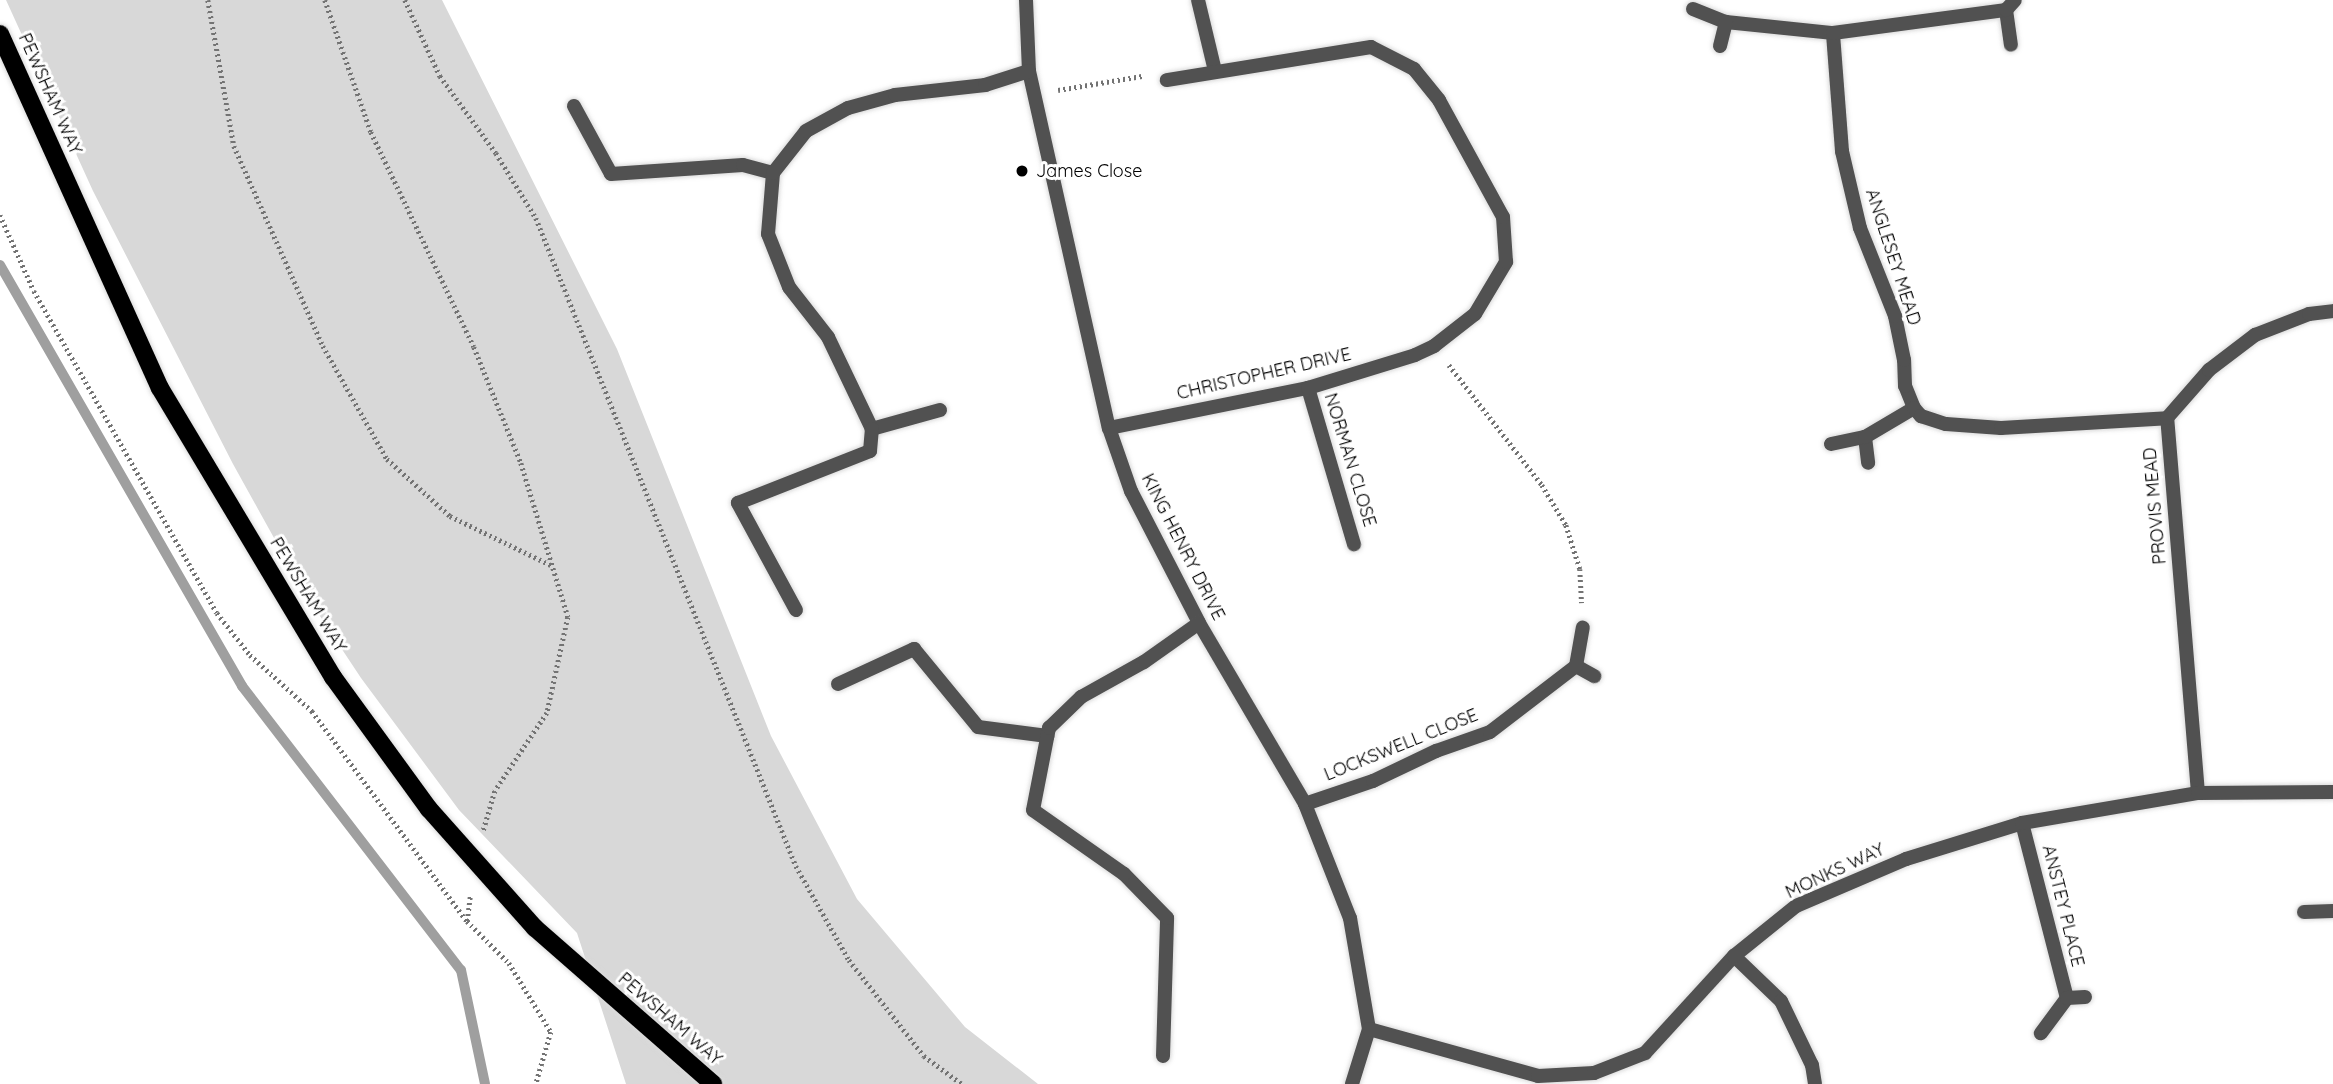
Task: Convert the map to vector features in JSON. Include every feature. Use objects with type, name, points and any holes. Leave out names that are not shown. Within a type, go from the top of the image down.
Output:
[{"type":"main road","name":"PEWSHAM WAY","points":[[0,34],[160,388],[333,677],[429,809],[535,928],[713,1084]]},
{"type":"street","name":"KING HENRY DRIVE","points":[[1027,0],[1029,71],[1109,428],[1131,491],[1199,623],[1305,804],[1350,918],[1369,1029],[1352,1084]]},
{"type":"street","points":[[1198,0],[1215,71]]},
{"type":"street","points":[[1693,9],[1726,22],[1833,33],[2011,5],[2011,45]]},
{"type":"street","points":[[1720,46],[1726,22]]},
{"type":"street","name":"ANGLESEY MEAD","points":[[1833,33],[1842,151],[1860,228],[1895,316],[1904,360],[1905,386],[1914,408]]},
{"type":"street","name":"CHRISTOPHER DRIVE","points":[[1109,428],[1308,388],[1415,355],[1434,346],[1475,314],[1506,262],[1503,217],[1439,100],[1414,69],[1371,47],[1167,80]]},
{"type":"street","points":[[796,610],[738,503],[870,451],[872,429],[828,337],[789,287],[768,234],[773,173],[806,131],[848,108],[895,94],[985,85],[1029,71]]},
{"type":"street","points":[[574,106],[611,174],[743,165],[773,173]]},
{"type":"street","points":[[1831,444],[1865,436],[1914,408],[1922,416],[1946,424],[2001,428],[2167,418],[2209,370],[2255,335],[2309,314],[2333,311]]},
{"type":"street","name":"NORMAN CLOSE","points":[[1308,388],[1354,544]]},
{"type":"street","points":[[872,429],[940,410]]},
{"type":"street","name":"PROVIS MEAD","points":[[2167,418],[2198,793]]},
{"type":"street","points":[[1865,436],[1868,463]]},
{"type":"street","points":[[1163,1056],[1167,918],[1124,874],[1033,810],[1049,728],[1081,697],[1144,662],[1199,623]]},
{"type":"street","points":[[1583,628],[1576,666],[1594,676]]},
{"type":"street","points":[[838,684],[914,649],[978,727],[1047,736]]},
{"type":"street","name":"LOCKSWELL CLOSE","points":[[1305,804],[1373,781],[1436,751],[1490,732],[1576,666]]},
{"type":"street","name":"MONKS WAY","points":[[1369,1029],[1538,1076],[1594,1073],[1645,1053],[1734,956],[1796,906],[1906,859],[2022,823],[2198,793],[2333,792]]},
{"type":"street","name":"ANSTEY PLACE","points":[[2022,823],[2067,998]]},
{"type":"street","points":[[2304,912],[2333,911]]},
{"type":"street","points":[[1734,956],[1780,1002],[1812,1065],[1815,1084]]},
{"type":"street","points":[[2041,1033],[2067,998],[2085,997]]},
{"type":"path","points":[[208,0],[233,146],[323,346],[387,459],[450,516],[552,565]]},
{"type":"path","points":[[325,0],[371,132],[474,347],[522,463],[568,617],[547,713],[495,791],[475,861],[467,921]]},
{"type":"path","points":[[405,0],[440,76],[496,153],[536,218],[796,866],[849,960],[924,1056],[962,1084]]},
{"type":"path","points":[[1034,94],[1147,75],[1167,80]]},
{"type":"path","points":[[0,215],[34,290],[217,613],[250,655],[312,711],[467,921],[509,963],[551,1032],[536,1084]]},
{"type":"path","points":[[1434,346],[1542,485],[1566,525],[1580,569],[1583,628]]},
{"type":"shaded area","points":[[6,0],[442,0],[617,349],[771,736],[857,899],[965,1027],[1038,1084],[626,1084],[577,933],[459,810],[361,678],[304,592],[233,464],[93,191]]},
{"type":"waterway","points":[[0,265],[242,686],[461,970],[485,1084]]},
{"type":"place","name":"James Close","points":[[1022,171]]}]
